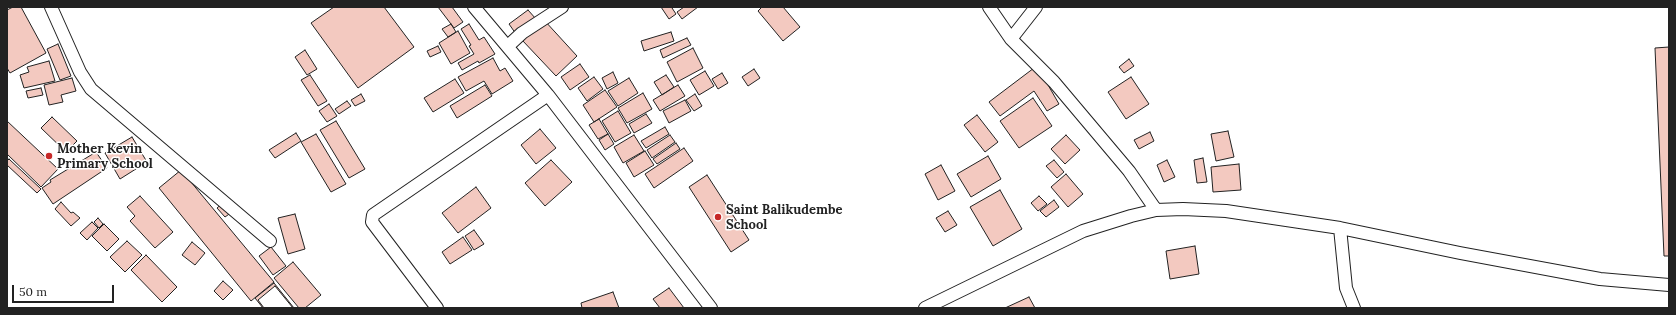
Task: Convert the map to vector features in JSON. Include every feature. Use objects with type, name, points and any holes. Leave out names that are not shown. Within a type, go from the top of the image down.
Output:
[{"type":"street","points":[[51,7],[80,72],[91,89],[270,241]]},
{"type":"street","points":[[474,7],[548,95],[711,308]]},
{"type":"street","points":[[508,46],[522,34],[562,7]]},
{"type":"street","points":[[989,7],[1011,39],[1054,82],[1129,171],[1156,210]]},
{"type":"street","points":[[1011,39],[1036,7]]},
{"type":"street","points":[[437,308],[372,222],[373,215],[548,95]]},
{"type":"street","points":[[925,308],[1083,231],[1156,210],[1183,209],[1226,211],[1340,228],[1460,253],[1600,279],[1669,285]]},
{"type":"street","points":[[1340,228],[1346,288],[1354,308]]},
{"type":"building","points":[[13,7],[21,7],[46,53],[10,73],[7,68],[7,10]]},
{"type":"building","points":[[334,7],[384,7],[414,47],[358,88],[311,23]]},
{"type":"building","points":[[438,7],[452,7],[463,22],[454,28]]},
{"type":"building","points":[[661,7],[674,7],[672,8],[676,14],[669,19]]},
{"type":"building","points":[[684,7],[698,7],[682,19],[677,12]]},
{"type":"building","points":[[762,7],[783,7],[800,27],[783,41],[758,11]]},
{"type":"building","points":[[528,10],[536,19],[516,34],[509,24]]},
{"type":"building","points":[[544,20],[577,56],[556,76],[522,40]]},
{"type":"building","points":[[451,24],[456,32],[448,37],[442,29]]},
{"type":"building","points":[[469,24],[479,40],[484,37],[495,54],[462,70],[458,63],[474,54],[469,46],[471,45],[461,29]]},
{"type":"building","points":[[458,31],[470,53],[451,64],[439,43]]},
{"type":"building","points":[[671,32],[674,41],[644,51],[641,41]]},
{"type":"building","points":[[687,38],[691,45],[663,58],[660,50]]},
{"type":"building","points":[[58,44],[71,76],[60,80],[47,49]]},
{"type":"building","points":[[438,46],[441,52],[430,57],[427,51]]},
{"type":"building","points":[[1669,47],[1669,256],[1664,256],[1655,48]]},
{"type":"building","points":[[693,48],[703,68],[677,82],[667,62]]},
{"type":"building","points":[[305,50],[317,69],[307,75],[295,57]]},
{"type":"building","points":[[493,58],[500,71],[505,68],[513,81],[492,94],[484,81],[466,91],[458,77]]},
{"type":"building","points":[[1129,59],[1134,66],[1124,73],[1119,67]]},
{"type":"building","points":[[49,61],[55,81],[24,88],[20,75],[29,72],[27,67]]},
{"type":"building","points":[[580,64],[589,77],[570,90],[561,77]]},
{"type":"building","points":[[1034,68],[1042,79],[1044,78],[1059,104],[1047,111],[1034,91],[1000,116],[989,102]]},
{"type":"building","points":[[754,69],[760,78],[748,86],[742,77]]},
{"type":"building","points":[[705,71],[714,86],[699,95],[690,80]]},
{"type":"building","points":[[613,72],[618,83],[607,89],[602,78]]},
{"type":"building","points":[[722,73],[728,83],[718,89],[712,79]]},
{"type":"building","points":[[310,75],[327,101],[318,106],[301,80]]},
{"type":"building","points":[[666,75],[674,87],[662,95],[654,82]]},
{"type":"building","points":[[594,77],[603,89],[587,101],[578,88]]},
{"type":"building","points":[[1131,77],[1149,104],[1126,119],[1108,92]]},
{"type":"building","points":[[72,78],[76,91],[61,95],[63,102],[49,105],[44,85]]},
{"type":"building","points":[[629,78],[638,93],[618,106],[608,91]]},
{"type":"building","points":[[455,79],[464,93],[433,112],[424,98]]},
{"type":"building","points":[[485,85],[492,96],[457,118],[450,106]]},
{"type":"building","points":[[678,85],[685,96],[660,111],[653,100]]},
{"type":"building","points":[[41,88],[43,95],[28,98],[26,91]]},
{"type":"building","points":[[605,90],[617,107],[594,122],[583,105]]},
{"type":"building","points":[[643,93],[652,109],[627,123],[618,108]]},
{"type":"building","points":[[361,94],[365,101],[355,106],[351,100]]},
{"type":"building","points":[[695,94],[702,106],[694,111],[686,100]]},
{"type":"building","points":[[1033,98],[1052,126],[1019,148],[1000,121]]},
{"type":"building","points":[[685,100],[691,111],[669,123],[663,111]]},
{"type":"building","points":[[347,101],[351,106],[339,114],[335,109]]},
{"type":"building","points":[[329,104],[337,116],[327,122],[319,111]]},
{"type":"building","points":[[618,111],[631,133],[615,142],[602,121]]},
{"type":"building","points":[[646,114],[652,123],[634,133],[629,124]]},
{"type":"building","points":[[977,115],[998,142],[985,152],[964,125]]},
{"type":"building","points":[[52,117],[77,141],[66,152],[41,128]]},
{"type":"building","points":[[599,119],[608,134],[598,139],[589,125]]},
{"type":"building","points":[[7,121],[58,169],[41,187],[7,154]]},
{"type":"building","points":[[336,121],[365,169],[349,178],[320,130]]},
{"type":"building","points":[[665,127],[669,134],[646,148],[641,141]]},
{"type":"building","points":[[540,129],[556,148],[536,164],[521,145]]},
{"type":"building","points":[[1228,131],[1234,157],[1216,161],[1211,134]]},
{"type":"building","points":[[1150,132],[1154,141],[1139,149],[1134,140]]},
{"type":"building","points":[[296,133],[301,141],[275,158],[269,150]]},
{"type":"building","points":[[316,134],[346,184],[331,192],[301,142]]},
{"type":"building","points":[[608,134],[614,144],[605,150],[599,140]]},
{"type":"building","points":[[634,135],[644,151],[623,163],[614,147]]},
{"type":"building","points":[[670,135],[675,142],[652,158],[647,150]]},
{"type":"building","points":[[1066,135],[1080,150],[1065,164],[1051,149]]},
{"type":"building","points":[[132,137],[147,162],[120,179],[105,153]]},
{"type":"building","points":[[676,143],[680,149],[657,164],[653,159]]},
{"type":"building","points":[[684,148],[693,161],[654,188],[645,174]]},
{"type":"building","points":[[645,151],[654,165],[634,177],[626,163]]},
{"type":"building","points":[[96,152],[107,168],[53,204],[42,188],[51,182],[50,180]]},
{"type":"building","points":[[988,156],[1001,179],[971,197],[957,174]]},
{"type":"building","points":[[1203,158],[1207,182],[1197,183],[1194,160]]},
{"type":"building","points":[[9,159],[41,189],[37,193],[7,165],[7,161]]},
{"type":"building","points":[[551,160],[572,182],[545,206],[525,183]]},
{"type":"building","points":[[1054,160],[1064,172],[1057,178],[1046,166]]},
{"type":"building","points":[[1167,160],[1175,177],[1164,182],[1157,165]]},
{"type":"building","points":[[1239,164],[1241,190],[1213,192],[1211,167]]},
{"type":"building","points":[[941,165],[955,191],[938,200],[925,174]]},
{"type":"building","points":[[181,170],[274,282],[251,301],[159,188]]},
{"type":"building","points":[[1066,174],[1083,194],[1068,207],[1051,187]]},
{"type":"building","points":[[707,175],[749,240],[731,252],[689,187]]},
{"type":"building","points":[[476,187],[491,208],[458,233],[442,213]]},
{"type":"building","points":[[1000,190],[1022,229],[993,246],[970,207]]},
{"type":"building","points":[[140,196],[173,232],[155,248],[130,221],[135,216],[127,207]]},
{"type":"building","points":[[1039,196],[1047,204],[1038,211],[1031,203]]},
{"type":"building","points":[[1054,200],[1059,207],[1046,217],[1040,211]]},
{"type":"building","points":[[61,202],[71,213],[73,212],[80,218],[71,226],[55,209]]},
{"type":"building","points":[[224,202],[232,212],[225,217],[217,208]]},
{"type":"building","points":[[948,211],[957,225],[945,232],[936,218]]},
{"type":"building","points":[[295,214],[305,249],[288,254],[278,218]]},
{"type":"building","points":[[98,218],[103,224],[99,228],[94,222]]},
{"type":"building","points":[[92,222],[98,228],[87,240],[80,233]]},
{"type":"building","points":[[104,224],[119,239],[107,251],[92,236]]},
{"type":"building","points":[[474,230],[484,244],[474,250],[465,236]]},
{"type":"building","points":[[463,237],[472,250],[450,264],[442,252]]},
{"type":"building","points":[[127,241],[142,255],[125,272],[110,257]]},
{"type":"building","points":[[192,242],[205,253],[195,265],[182,255]]},
{"type":"building","points":[[1195,246],[1199,274],[1170,279],[1166,251]]},
{"type":"building","points":[[271,247],[286,266],[273,275],[259,256]]},
{"type":"building","points":[[146,255],[177,287],[162,302],[131,270]]},
{"type":"building","points":[[293,262],[321,295],[305,308],[299,308],[274,278]]},
{"type":"building","points":[[223,281],[233,290],[223,300],[214,291]]},
{"type":"building","points":[[274,283],[294,308],[263,308],[255,298]]},
{"type":"building","points":[[275,286],[293,308],[264,308],[258,300]]},
{"type":"building","points":[[669,288],[684,308],[660,308],[653,299]]},
{"type":"building","points":[[613,292],[619,308],[582,308],[581,303]]},
{"type":"building","points":[[1029,297],[1035,308],[1005,308]]},
{"type":"place","name":"Mother Kevin Primary School","points":[[49,156]]},
{"type":"place","name":"Saint Balikudembe School","points":[[718,217]]}]
